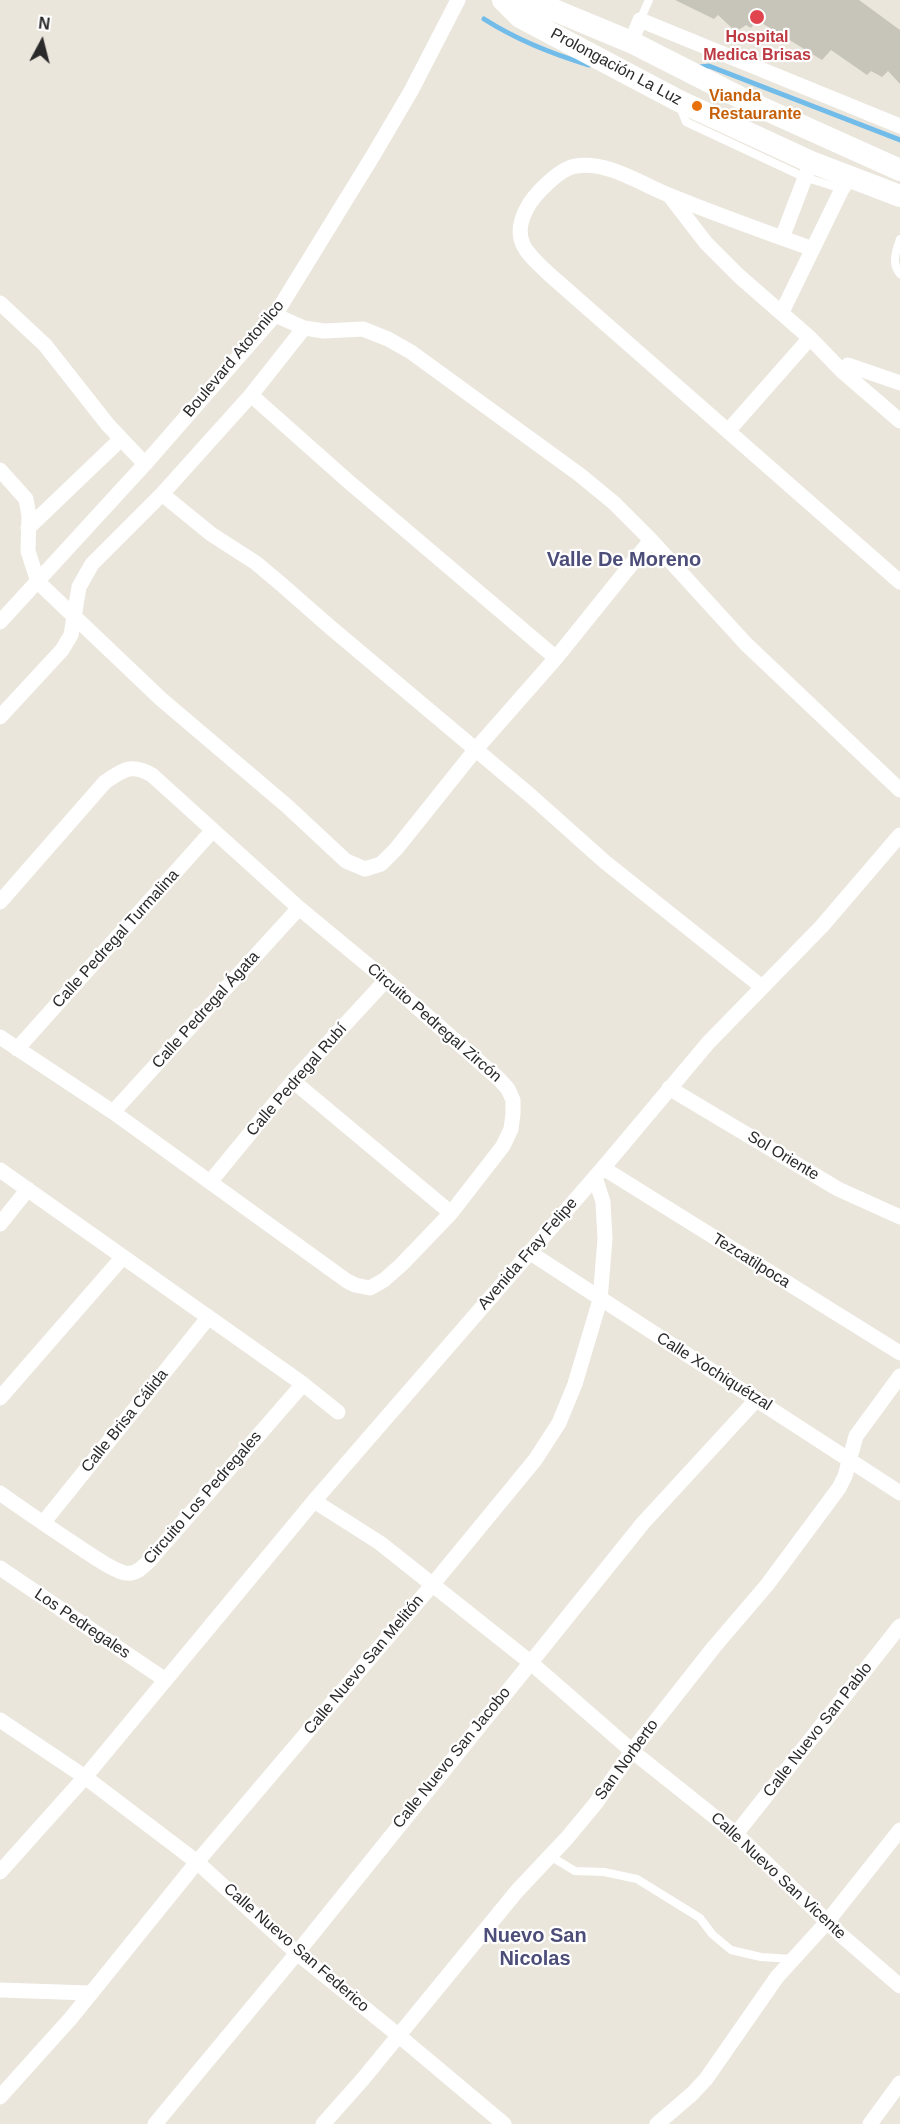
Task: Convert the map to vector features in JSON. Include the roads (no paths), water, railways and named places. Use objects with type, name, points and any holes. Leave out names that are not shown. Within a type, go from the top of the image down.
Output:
[{"type":"main road","name":"Prolongación La Luz","points":[[503,0],[520,17],[807,170],[846,184],[900,196]]},
{"type":"main road","name":"Prolongación La Luz","points":[[530,0],[631,42],[751,102],[900,170]]},
{"type":"street","name":"Boulevard Atotonilco","points":[[0,622],[145,465],[275,315],[374,154],[416,81],[458,0]]},
{"type":"street","points":[[631,42],[640,20],[900,126]]},
{"type":"street","points":[[813,249],[669,195],[607,168],[593,165],[574,166],[553,179],[528,205],[521,219],[519,234],[526,251],[550,275],[900,582]]},
{"type":"street","points":[[782,238],[807,170]]},
{"type":"street","points":[[782,312],[846,184]]},
{"type":"street","points":[[669,195],[706,243],[739,276],[782,312],[842,371],[900,421]]},
{"type":"street","points":[[0,303],[45,345],[108,425],[145,465]]},
{"type":"street","points":[[275,315],[304,328],[324,332],[363,329],[388,339],[411,352],[580,476],[614,503],[746,644],[900,790]]},
{"type":"street","points":[[0,717],[62,650],[71,634],[79,587],[92,564],[162,494],[251,395],[304,328]]},
{"type":"street","points":[[728,431],[810,338]]},
{"type":"street","points":[[842,371],[848,365],[900,383]]},
{"type":"street","points":[[251,395],[556,658]]},
{"type":"street","points":[[28,528],[121,439]]},
{"type":"street","points":[[0,470],[26,498],[29,516],[28,551],[38,582],[161,699],[287,806],[346,861],[365,869],[381,864],[396,849],[476,749],[556,658],[651,540]]},
{"type":"street","points":[[162,494],[211,534],[256,563],[476,749],[605,862],[762,987]]},
{"type":"street","name":"Circuito Pedregal Zircón","points":[[0,902],[105,782],[120,772],[141,768],[152,775],[299,908],[386,980],[499,1079],[508,1089],[513,1100],[511,1129],[503,1146],[451,1213],[401,1265],[384,1280],[370,1288],[347,1281],[113,1112],[0,1037]]},
{"type":"street","name":"Calle Pedregal Turmalina","points":[[17,1049],[213,830]]},
{"type":"street","name":"Avenida Fray Felipe","points":[[0,1872],[85,1777],[314,1501],[599,1173],[708,1043],[822,926],[900,835]]},
{"type":"street","name":"Calle Pedregal Ágata","points":[[113,1112],[299,908]]},
{"type":"street","name":"Calle Pedregal Rubí","points":[[210,1182],[293,1081],[386,980]]},
{"type":"street","points":[[293,1081],[451,1213]]},
{"type":"street","name":"Sol Oriente","points":[[669,1088],[838,1189],[900,1217]]},
{"type":"street","points":[[0,1170],[303,1384],[338,1412]]},
{"type":"street","name":"Calle Nuevo San Melitón","points":[[0,2097],[71,2018],[196,1862],[433,1584],[535,1460],[559,1423],[576,1384],[600,1300],[605,1239],[599,1173]]},
{"type":"street","name":"Tezcatilpoca","points":[[599,1173],[900,1353]]},
{"type":"street","points":[[0,1224],[28,1189]]},
{"type":"street","name":"Calle Xochiquétzal","points":[[529,1252],[900,1493]]},
{"type":"street","points":[[0,1398],[122,1258]]},
{"type":"street","name":"Calle Brisa Cálida","points":[[43,1523],[208,1318]]},
{"type":"street","name":"San Norberto","points":[[323,2124],[363,2079],[517,1891],[596,1803],[632,1751],[714,1647],[767,1585],[838,1488],[845,1476],[856,1436],[900,1376]]},
{"type":"street","name":"Circuito Los Pedregales","points":[[0,1493],[116,1569],[124,1573],[132,1573],[140,1570],[303,1384]]},
{"type":"street","name":"Calle Nuevo San Jacobo","points":[[154,2124],[297,1953],[643,1523],[758,1399]]},
{"type":"street","name":"Calle Nuevo San Vicente","points":[[314,1501],[354,1525],[433,1584],[530,1662],[632,1751],[736,1834],[827,1922],[900,1986]]},
{"type":"street","name":"Los Pedregales","points":[[0,1568],[164,1679]]},
{"type":"street","name":"Calle Nuevo San Pablo","points":[[736,1834],[900,1626]]},
{"type":"street","name":"Calle Nuevo San Federico","points":[[0,1720],[85,1777],[196,1862],[297,1953],[398,2035],[495,2121]]},
{"type":"street","points":[[657,2124],[706,2079],[777,1977],[827,1922],[900,1830]]},
{"type":"street","points":[[0,1990],[90,1993]]},
{"type":"street","points":[[870,2124],[900,2083]]},
{"type":"lane","points":[[640,20],[649,0]]},
{"type":"lane","points":[[900,239],[894,255],[900,274]]},
{"type":"lane","points":[[550,1856],[575,1871],[604,1872],[637,1879],[700,1918],[712,1934],[731,1950],[761,1958],[795,1959]]},
{"type":"waterway","points":[[484,19],[535,46],[589,65]]},
{"type":"waterway","points":[[700,67],[709,66],[900,140]]},
{"type":"place","name":"Hospital Medica Brisas","points":[[757,17]]},
{"type":"place","name":"Vianda Restaurante","points":[[697,106]]},
{"type":"district","name":"Valle De Moreno","points":[[624,560]]},
{"type":"district","name":"Nuevo San Nicolas","points":[[535,1948]]}]
